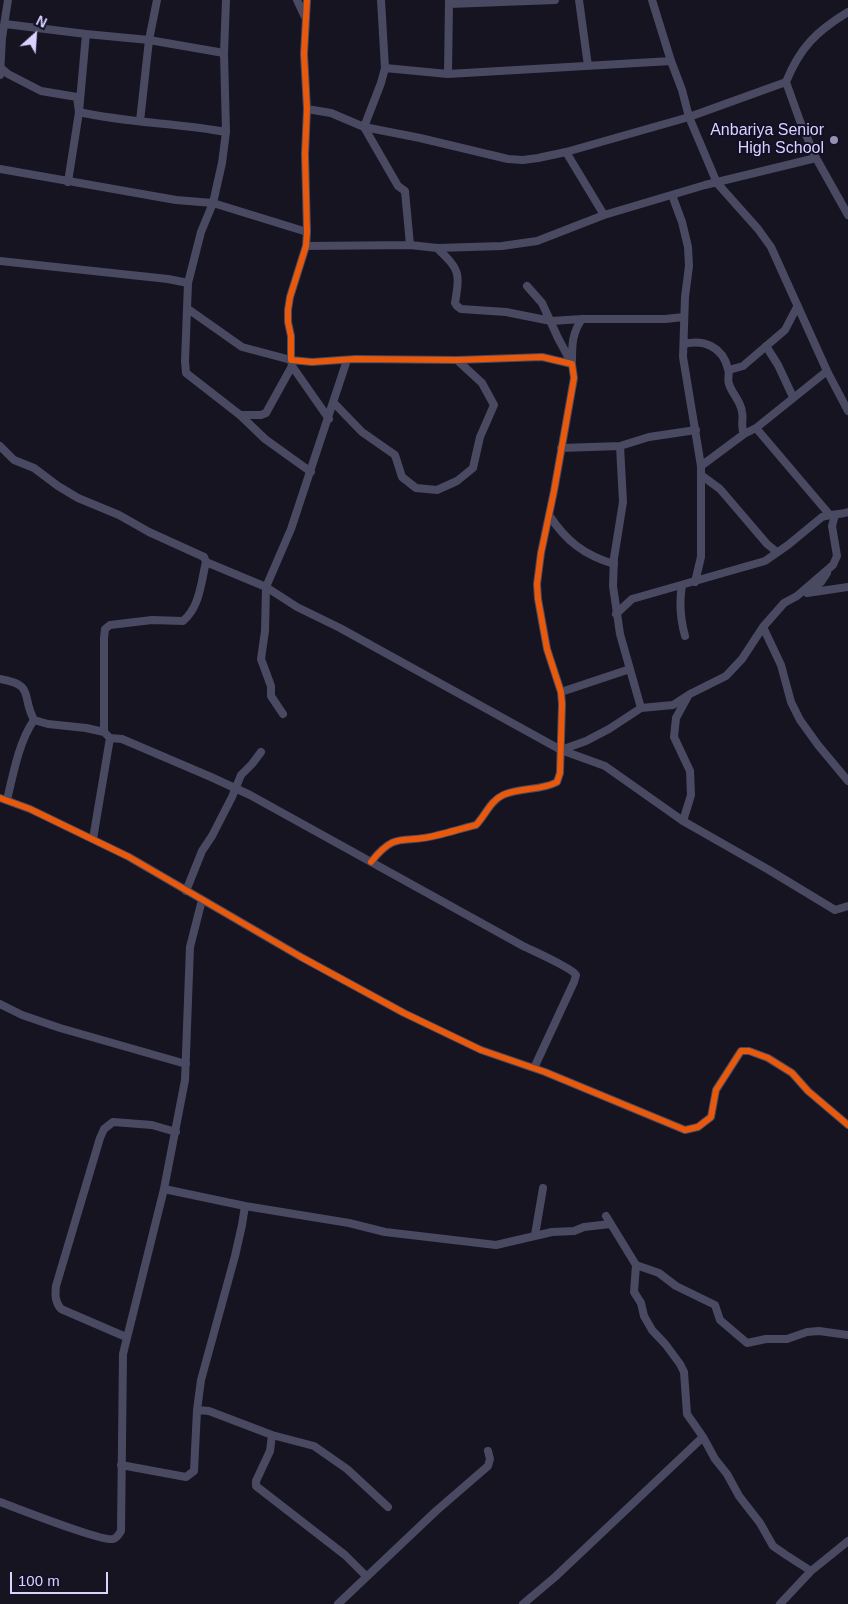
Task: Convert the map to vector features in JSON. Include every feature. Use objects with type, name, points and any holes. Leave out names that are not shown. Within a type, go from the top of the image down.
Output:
[{"type":"street","points":[[8,0],[5,24],[1,37],[1,72],[41,91],[77,97],[79,112]]},
{"type":"street","points":[[140,121],[149,40],[157,0]]},
{"type":"street","points":[[226,0],[224,53],[226,132],[222,163],[213,203],[201,232],[188,283],[186,373],[240,415],[265,439],[311,472]]},
{"type":"street","points":[[296,0],[305,17]]},
{"type":"street","points":[[240,415],[262,415],[266,413],[279,392],[291,363],[291,336],[288,310],[290,297],[306,246],[307,232],[305,154],[307,109],[304,54],[307,0]]},
{"type":"street","points":[[364,127],[381,84],[385,68],[381,0]]},
{"type":"street","points":[[448,74],[449,2],[556,0]]},
{"type":"street","points":[[579,0],[588,66]]},
{"type":"street","points":[[652,0],[689,117],[717,183],[758,229],[771,247],[827,371],[848,411]]},
{"type":"street","points":[[848,12],[817,33],[793,66],[786,82],[816,158],[848,216]]},
{"type":"street","points":[[5,24],[149,40],[224,53]]},
{"type":"street","points":[[68,182],[79,112],[86,34]]},
{"type":"street","points":[[385,68],[448,74],[671,61]]},
{"type":"street","points":[[307,109],[331,113],[364,127],[508,159],[523,160],[566,152],[689,117],[786,82]]},
{"type":"street","points":[[79,112],[104,118],[192,126],[226,132]]},
{"type":"street","points":[[364,127],[398,186],[405,190],[410,245]]},
{"type":"street","points":[[566,152],[604,215]]},
{"type":"street","points":[[306,246],[410,245],[437,248],[502,246],[537,241],[604,215],[705,185],[816,158]]},
{"type":"street","points":[[0,170],[176,200],[213,203],[307,232]]},
{"type":"street","points":[[672,195],[682,222],[688,248],[689,266],[684,317],[683,357],[701,466],[701,557],[695,582]]},
{"type":"street","points":[[437,248],[452,262],[457,270],[459,279],[455,302],[461,309],[506,312],[551,321],[582,319],[665,320],[684,317]]},
{"type":"street","points":[[0,261],[168,279],[188,283]]},
{"type":"street","points":[[527,286],[542,304],[572,364]]},
{"type":"street","points":[[729,370],[743,366],[785,330],[797,307]]},
{"type":"street","points":[[188,309],[242,347],[291,363],[355,359],[458,360],[542,357],[572,364]]},
{"type":"street","points":[[371,862],[382,848],[395,840],[436,836],[451,830],[476,825],[493,803],[502,796],[521,790],[551,786],[557,782],[560,773],[561,692],[547,649],[538,599],[538,571],[574,378],[572,342],[575,328],[582,319]]},
{"type":"street","points":[[684,344],[702,342],[712,345],[723,357],[729,370],[728,382],[743,413],[741,428],[744,434]]},
{"type":"street","points":[[766,346],[778,365],[793,397]]},
{"type":"street","points":[[283,714],[272,696],[271,686],[261,659],[265,631],[266,587],[282,553],[311,472],[347,360]]},
{"type":"street","points":[[334,403],[362,432],[395,455],[402,477],[416,488],[437,490],[457,481],[473,468],[480,437],[494,405],[482,383],[458,360]]},
{"type":"street","points":[[291,363],[329,419]]},
{"type":"street","points":[[701,466],[744,434],[756,428],[827,371]]},
{"type":"street","points":[[756,428],[832,515],[837,556],[821,582],[807,593],[848,587]]},
{"type":"street","points":[[561,448],[620,446],[649,438],[696,430]]},
{"type":"street","points":[[0,446],[14,460],[34,468],[78,498],[119,515],[149,532],[204,557],[206,562],[196,604],[183,621],[152,620],[110,624],[105,629],[107,735],[93,839]]},
{"type":"street","points":[[620,446],[623,502],[614,564],[613,586],[620,634],[641,708]]},
{"type":"street","points":[[701,475],[720,489],[767,544],[778,552]]},
{"type":"street","points":[[616,614],[632,599],[758,564],[778,552],[822,517],[848,512]]},
{"type":"street","points":[[549,515],[558,529],[576,547],[598,559],[614,564]]},
{"type":"street","points":[[206,562],[266,587],[297,607],[340,628],[561,750],[605,766],[683,821],[835,910],[848,906]]},
{"type":"street","points":[[561,750],[586,741],[641,708],[674,705],[690,694],[726,676],[742,659],[763,627],[784,604],[797,596],[832,565]]},
{"type":"street","points":[[682,585],[679,600],[685,636]]},
{"type":"street","points":[[763,627],[781,665],[791,702],[800,720],[848,781]]},
{"type":"street","points":[[561,692],[630,669]]},
{"type":"street","points":[[0,678],[10,680],[23,687],[30,713],[34,720],[48,724],[86,728],[122,739],[235,788],[548,960],[573,970],[576,975],[574,982],[534,1068]]},
{"type":"street","points":[[683,821],[691,795],[690,772],[674,737],[676,718],[690,694]]},
{"type":"street","points":[[34,720],[29,727],[4,799],[30,809],[129,857],[301,957],[404,1013],[481,1050],[534,1068],[685,1130],[698,1128],[711,1116],[716,1090],[741,1052],[749,1051],[768,1058],[792,1073],[808,1091],[848,1125]]},
{"type":"street","points":[[186,890],[202,851],[212,836],[241,775],[261,752]]},
{"type":"street","points":[[0,1502],[107,1539],[113,1539],[121,1531],[123,1354],[164,1189],[176,1132],[185,1080],[190,947],[202,900]]},
{"type":"street","points":[[0,1004],[22,1015],[60,1028],[186,1064]]},
{"type":"street","points":[[126,1337],[61,1309],[55,1298],[56,1286],[104,1129],[114,1122],[152,1125],[176,1132]]},
{"type":"street","points":[[535,1235],[543,1188]]},
{"type":"street","points":[[164,1189],[244,1206],[340,1221],[385,1232],[496,1245],[535,1235],[574,1231],[608,1220],[636,1265],[634,1292],[641,1303],[644,1316],[652,1330],[666,1345],[684,1372],[687,1414],[715,1459],[727,1474],[739,1496],[760,1523],[773,1546],[811,1571]]},
{"type":"street","points":[[121,1465],[186,1477],[194,1471],[197,1410],[201,1380],[230,1278],[242,1225],[244,1206]]},
{"type":"street","points":[[636,1265],[659,1273],[676,1286],[715,1305],[720,1320],[747,1343],[766,1339],[788,1339],[813,1331],[848,1335]]},
{"type":"street","points":[[197,1410],[209,1411],[272,1435],[314,1446],[347,1469],[388,1507]]},
{"type":"street","points":[[272,1435],[270,1451],[256,1481],[256,1486],[345,1555],[366,1576]]},
{"type":"street","points":[[523,1604],[556,1577],[703,1438]]},
{"type":"street","points":[[338,1604],[436,1511],[488,1466],[490,1459],[488,1451]]},
{"type":"street","points":[[780,1604],[811,1571],[848,1541]]},
{"type":"cycle path","points":[[307,0],[304,54],[307,109],[305,154],[307,232],[306,246],[290,297],[288,310],[291,360],[312,362],[355,359],[457,360],[542,357],[572,364],[574,378],[541,553],[537,584],[547,649],[561,692],[560,773],[557,782],[544,787],[503,795],[491,805],[476,825],[426,838],[395,842],[388,845],[371,862]]},
{"type":"cycle path","points":[[0,798],[30,809],[129,857],[301,957],[404,1013],[481,1050],[545,1072],[685,1130],[698,1127],[711,1117],[716,1090],[741,1051],[749,1051],[768,1058],[792,1073],[808,1091],[848,1125]]},
{"type":"place","name":"Anbariya Senior High School","points":[[834,140]]}]
